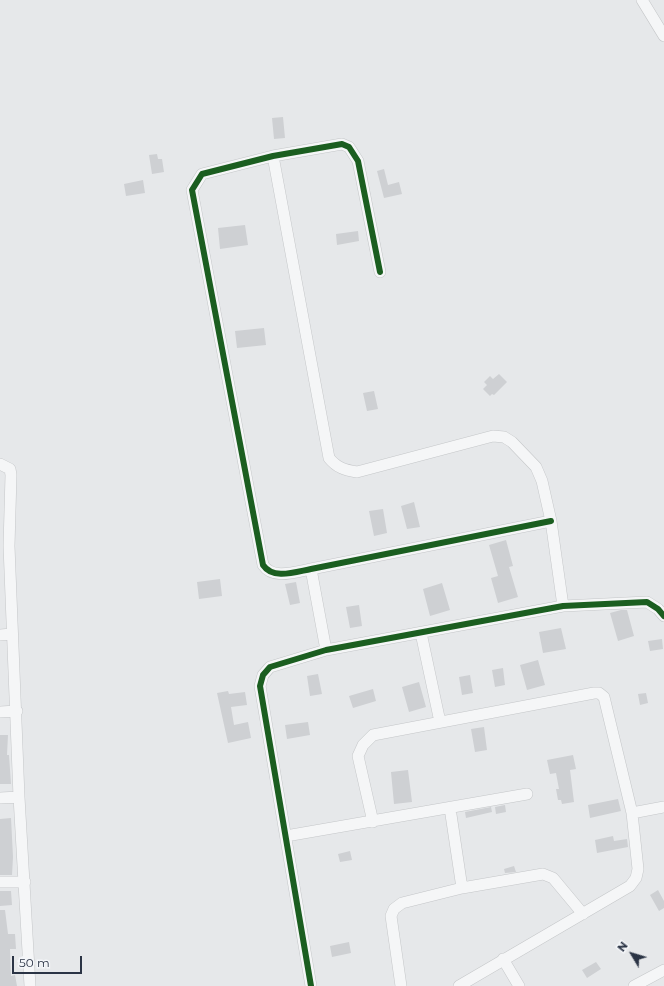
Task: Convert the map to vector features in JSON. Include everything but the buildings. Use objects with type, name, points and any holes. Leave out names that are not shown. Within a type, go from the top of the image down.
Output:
[{"type":"street","points":[[642,0],[664,36]]},
{"type":"street","points":[[380,272],[358,161],[355,154],[342,144],[273,156],[202,174],[192,190],[263,565],[268,571],[278,574],[311,569],[552,521]]},
{"type":"street","points":[[273,156],[328,458],[334,465],[342,469],[357,472],[493,436],[504,437],[512,442],[536,467],[542,481],[552,521],[563,606]]},
{"type":"street","points":[[0,464],[10,470],[11,475],[4,546],[17,711],[19,797],[30,986]]},
{"type":"street","points":[[311,569],[326,650]]},
{"type":"street","points":[[311,986],[260,686],[262,675],[270,667],[326,650],[563,606],[647,602],[658,609],[664,616]]},
{"type":"street","points":[[421,633],[440,722]]},
{"type":"street","points":[[0,635],[12,634]]},
{"type":"street","points":[[373,822],[358,756],[363,745],[373,735],[586,694],[599,693],[604,697],[632,813],[638,869],[636,878],[630,886],[459,986]]},
{"type":"street","points":[[0,712],[17,711]]},
{"type":"street","points":[[286,836],[527,794]]},
{"type":"street","points":[[0,798],[19,797]]},
{"type":"street","points":[[632,813],[664,807]]},
{"type":"street","points":[[450,808],[462,888]]},
{"type":"street","points":[[401,986],[391,916],[394,909],[402,903],[462,888],[542,874],[553,878],[583,914]]},
{"type":"street","points":[[0,882],[25,882]]},
{"type":"street","points":[[503,959],[519,986]]},
{"type":"street","points":[[634,986],[664,970]]},
{"type":"cycle path","points":[[380,272],[358,161],[349,147],[342,144],[273,156],[202,174],[192,190],[263,565],[267,570],[278,574],[285,574],[551,521]]},
{"type":"cycle path","points":[[311,986],[260,686],[263,675],[270,667],[326,650],[563,606],[647,602],[658,609],[664,616]]}]
